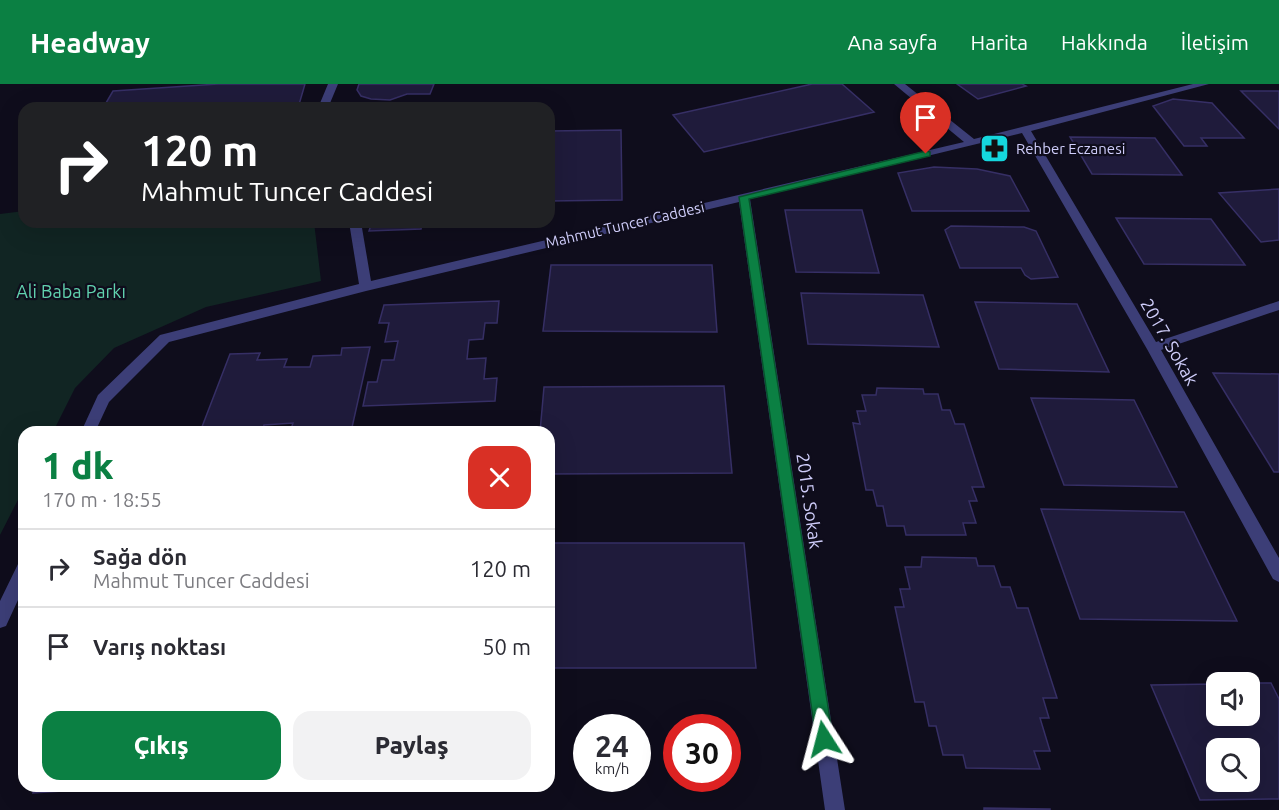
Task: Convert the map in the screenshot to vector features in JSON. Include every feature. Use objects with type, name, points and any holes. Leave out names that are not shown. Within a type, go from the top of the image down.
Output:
[{"type":"street","points":[[326,102],[333,84]]},
{"type":"street","points":[[899,84],[972,143]]},
{"type":"street","name":"Mahmut Tuncer Caddesi","points":[[91,426],[103,399],[165,338],[366,287],[972,143],[1204,84]]},
{"type":"street","name":"2017. Sokak","points":[[1025,130],[1153,348],[1279,573]]},
{"type":"street","name":"2015. Sokak","points":[[744,197],[835,810]]},
{"type":"street","points":[[356,228],[366,287]]},
{"type":"street","points":[[1153,348],[1279,305]]},
{"type":"street","points":[[0,620],[18,582]]},
{"type":"green space","name":"Ali Baba Parkı","points":[[18,212],[18,228],[315,228],[321,281],[206,307],[114,348],[75,388],[56,426],[18,426],[18,500],[0,535],[0,214]]},
{"type":"building","points":[[218,84],[305,84],[300,102],[107,102],[113,91]]},
{"type":"building","points":[[359,84],[434,84],[430,94],[407,94],[390,100],[361,96],[357,90]]},
{"type":"building","points":[[812,84],[842,84],[874,112],[704,152],[673,115]]},
{"type":"building","points":[[957,84],[1022,84],[1026,86],[978,99]]},
{"type":"building","points":[[1241,91],[1279,91],[1279,129]]},
{"type":"building","points":[[1173,99],[1212,103],[1244,138],[1201,138],[1207,146],[1184,146],[1153,106]]},
{"type":"building","points":[[621,130],[622,200],[555,201],[555,131]]},
{"type":"building","points":[[1070,137],[1155,138],[1182,175],[1092,174]]},
{"type":"building","points":[[934,167],[977,169],[1010,176],[1029,211],[912,211],[898,173]]},
{"type":"building","points":[[1279,189],[1279,240],[1261,242],[1219,193]]},
{"type":"building","points":[[785,210],[862,210],[879,273],[796,272]]},
{"type":"building","points":[[1116,218],[1211,219],[1245,265],[1144,264]]},
{"type":"building","points":[[951,226],[1024,227],[1036,231],[1058,277],[1031,279],[1021,268],[960,268],[945,230]]},
{"type":"building","points":[[370,228],[421,228],[421,229],[369,231]]},
{"type":"building","points":[[551,265],[712,265],[717,332],[543,331]]},
{"type":"building","points":[[801,293],[923,295],[939,347],[808,344]]},
{"type":"building","points":[[499,301],[497,323],[485,323],[483,339],[469,340],[467,359],[486,358],[484,379],[497,378],[495,401],[363,406],[368,382],[377,382],[382,360],[394,360],[398,341],[385,342],[389,323],[379,323],[384,305]]},
{"type":"building","points":[[975,302],[1077,304],[1109,372],[999,369]]},
{"type":"building","points":[[370,347],[352,426],[292,426],[293,423],[264,426],[202,426],[230,354],[260,353],[257,360],[287,359],[284,367],[310,367],[313,356],[341,355],[342,348]]},
{"type":"building","points":[[1213,373],[1279,374],[1279,472],[1274,472]]},
{"type":"building","points":[[724,386],[732,473],[555,474],[555,426],[541,426],[544,387]]},
{"type":"building","points":[[877,388],[923,389],[924,394],[938,394],[942,410],[950,410],[955,424],[964,424],[984,487],[972,487],[977,501],[969,501],[976,523],[963,523],[966,535],[906,535],[904,526],[887,526],[883,506],[877,506],[873,490],[866,490],[853,423],[860,424],[857,411],[866,411],[862,395],[876,395]]},
{"type":"building","points":[[1031,398],[1134,400],[1177,487],[1064,485]]},
{"type":"building","points":[[1041,509],[1184,512],[1237,621],[1080,619]]},
{"type":"building","points":[[555,543],[744,543],[756,668],[555,668]]},
{"type":"building","points":[[922,557],[976,558],[978,566],[994,566],[1001,587],[1010,587],[1017,608],[1028,608],[1057,698],[1043,698],[1049,718],[1040,718],[1050,751],[1034,751],[1040,769],[966,768],[963,755],[943,755],[936,726],[929,726],[924,702],[915,702],[895,607],[904,607],[900,589],[910,589],[905,567],[921,567]]},
{"type":"building","points":[[1260,683],[1271,683],[1279,699],[1279,799],[1200,800],[1151,685],[1206,684],[1206,726],[1260,726]]},
{"type":"building","points":[[984,808],[1050,809],[1050,810],[984,810]]},
{"type":"place","name":"Rehber Eczanesi","points":[[995,149]]},
{"type":"route","points":[[824,739],[744,197],[926,154]]}]
